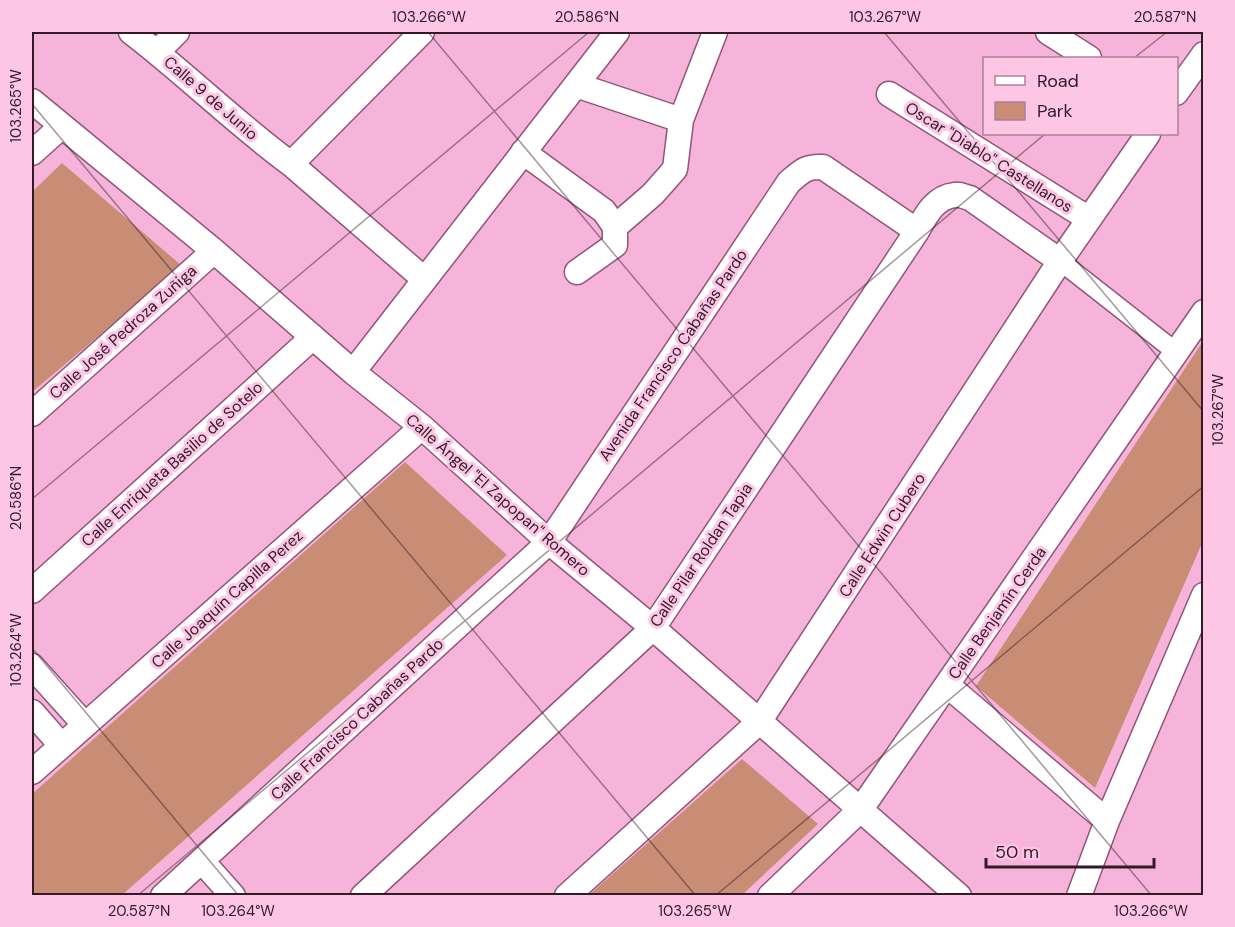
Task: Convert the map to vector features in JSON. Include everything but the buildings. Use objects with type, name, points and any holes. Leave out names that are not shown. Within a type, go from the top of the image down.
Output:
[{"type":"street","name":"Calle 9 de Junio","points":[[131,32],[291,164],[424,279]]},
{"type":"street","points":[[157,52],[177,32]]},
{"type":"street","points":[[291,164],[422,32]]},
{"type":"street","points":[[353,372],[617,32]]},
{"type":"street","points":[[615,227],[653,194],[675,169],[681,120],[715,32]]},
{"type":"street","points":[[1048,32],[1087,57]]},
{"type":"street","points":[[1178,90],[1203,54]]},
{"type":"street","points":[[576,85],[681,120]]},
{"type":"street","name":"Oscar \"Diablo\" Castellanos","points":[[889,94],[1089,219]]},
{"type":"street","name":"Calle Ángel \"El Zapopan\" Romero","points":[[32,101],[214,251],[353,372],[422,427],[549,542],[653,628],[959,896]]},
{"type":"street","points":[[32,153],[62,126]]},
{"type":"street","name":"Calle Edwin Cubero","points":[[567,896],[759,722],[1060,261],[1147,135]]},
{"type":"street","points":[[523,152],[604,211],[615,227],[615,244],[577,272]]},
{"type":"street","name":"Avenida Francisco Cabañas Pardo","points":[[549,542],[789,182],[801,172],[812,167],[823,167],[916,231]]},
{"type":"street","name":"Calle Pilar Roldan Tapia","points":[[363,896],[653,628],[929,210],[941,199],[956,195],[970,198],[1060,261]]},
{"type":"street","name":"Calle José Pedroza Zuñiga","points":[[32,414],[214,251]]},
{"type":"street","points":[[1060,261],[1176,352]]},
{"type":"street","name":"Calle Benjamín Cerda","points":[[770,896],[861,809],[1203,312]]},
{"type":"street","name":"Calle Enriqueta Basilio de Sotelo","points":[[32,591],[313,338]]},
{"type":"street","name":"Calle Joaquín Capilla Perez","points":[[32,772],[422,427]]},
{"type":"street","name":"Calle Francisco Cabañas Pardo","points":[[177,891],[202,861],[549,542]]},
{"type":"street","points":[[1079,896],[1107,821],[1203,600]]},
{"type":"street","points":[[32,666],[85,724]]},
{"type":"street","points":[[947,685],[1107,821]]},
{"type":"street","points":[[32,712],[61,745]]},
{"type":"street","points":[[202,861],[233,896]]},
{"type":"green space","points":[[62,163],[182,266],[32,392],[32,192]]},
{"type":"green space","points":[[1203,341],[1203,541],[1095,788],[976,686]]},
{"type":"green space","points":[[405,462],[507,555],[122,895],[32,895],[32,794]]},
{"type":"green space","points":[[742,759],[818,824],[742,895],[589,895]]}]
